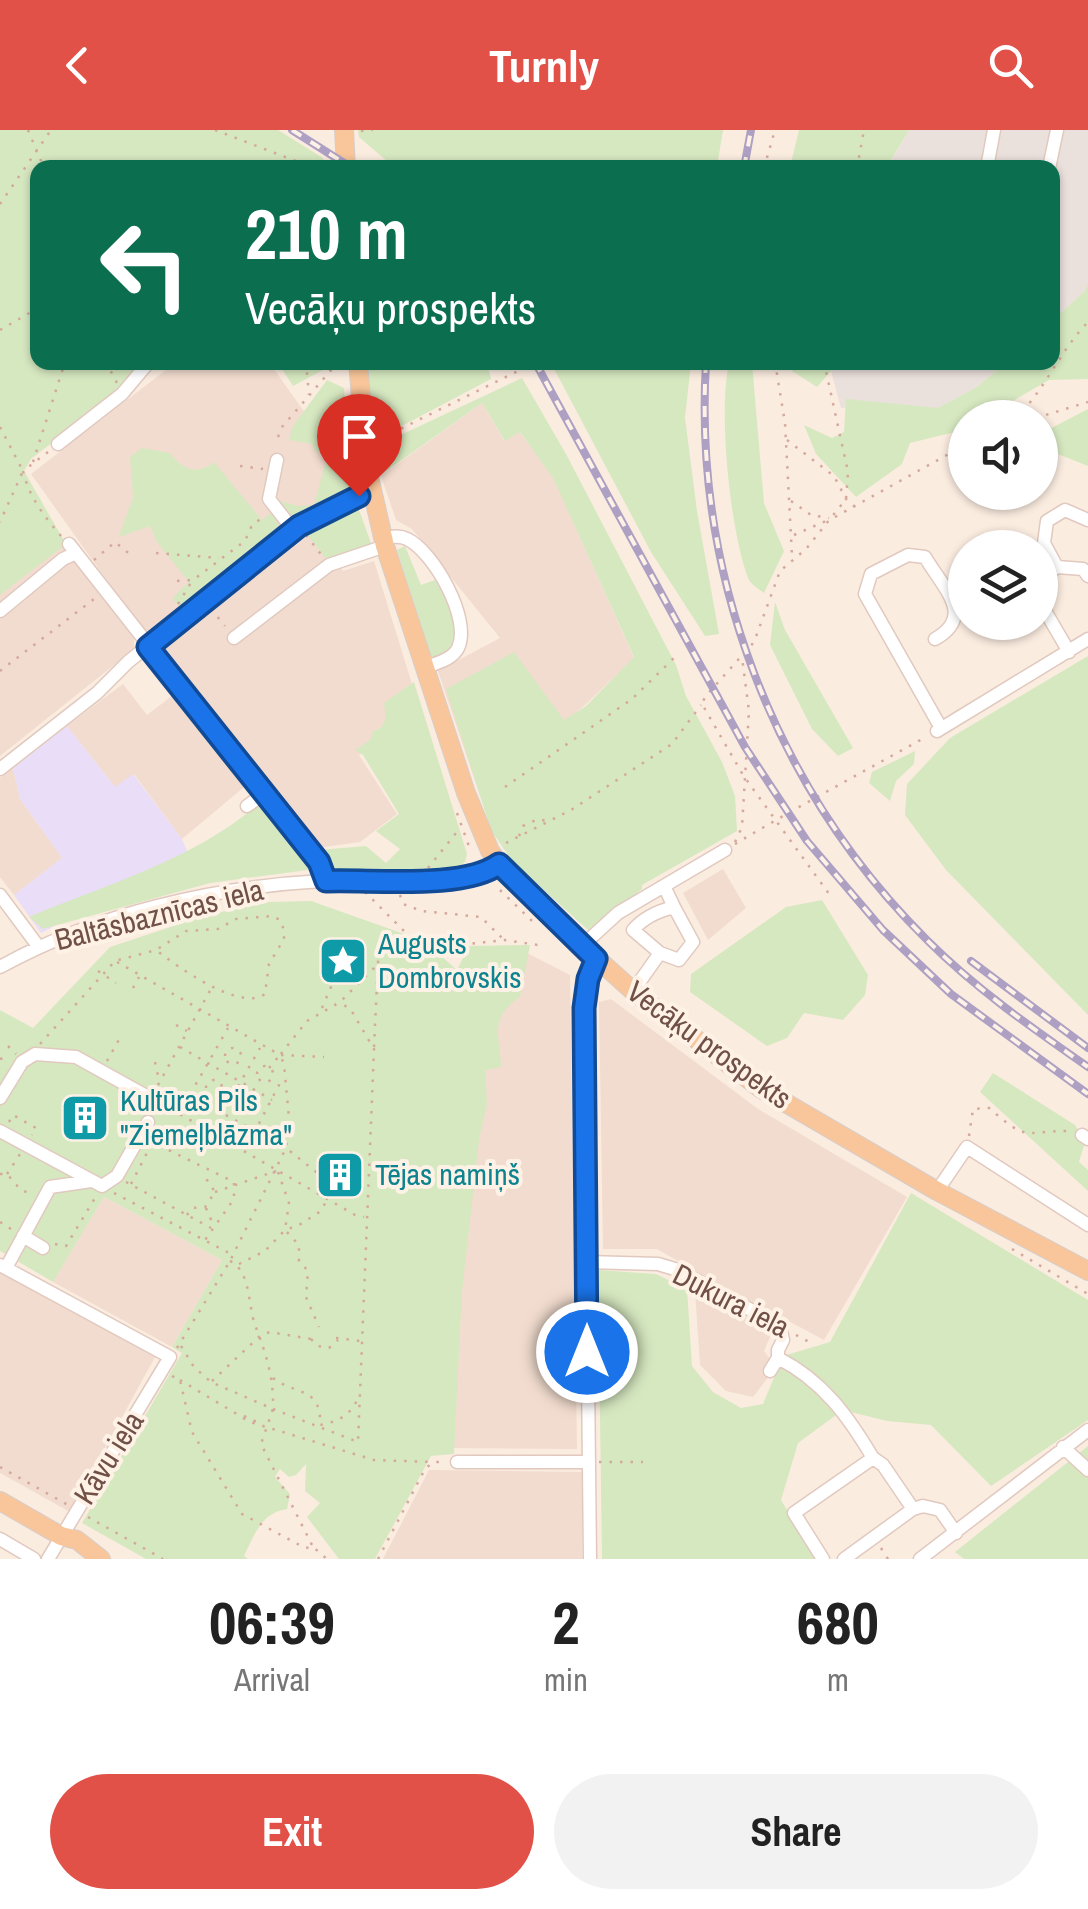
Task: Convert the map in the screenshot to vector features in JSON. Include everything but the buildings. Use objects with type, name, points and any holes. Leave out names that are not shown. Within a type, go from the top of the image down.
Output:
[{"type":"main road","points":[[344,130],[346,160]]},
{"type":"main road","name":"Vecāķu prospekts","points":[[359,370],[371,493],[466,793],[494,857],[633,992],[760,1088],[937,1191],[1088,1271]]},
{"type":"main road","points":[[0,1501],[61,1536],[72,1549],[97,1556]]},
{"type":"street","points":[[988,160],[994,130]]},
{"type":"street","points":[[1050,160],[1057,130]]},
{"type":"street","points":[[58,444],[122,394],[142,370]]},
{"type":"street","points":[[275,466],[269,499],[296,528]]},
{"type":"street","points":[[0,769],[296,528],[371,493]]},
{"type":"street","points":[[1046,530],[1047,521],[1065,510],[1088,520]]},
{"type":"street","points":[[234,638],[328,564],[397,536],[418,547],[456,603],[461,630],[457,650],[424,668]]},
{"type":"street","points":[[0,611],[72,549],[319,862],[326,881]]},
{"type":"street","points":[[935,639],[952,630],[955,608],[926,558],[908,555],[871,574],[865,594],[939,729],[1088,639]]},
{"type":"street","points":[[1058,568],[1083,569],[1088,576]]},
{"type":"street","points":[[1058,633],[1069,652]]},
{"type":"street","points":[[247,806],[265,793]]},
{"type":"street","points":[[582,946],[618,912],[729,847]]},
{"type":"street","name":"Baltāsbaznīcas iela","points":[[0,967],[81,929],[206,896],[326,881],[468,878],[485,874],[494,857]]},
{"type":"street","points":[[664,886],[692,942],[678,960],[660,953],[633,930],[640,921],[674,907]]},
{"type":"street","points":[[0,895],[38,946]]},
{"type":"street","points":[[633,992],[660,953]]},
{"type":"street","points":[[590,1559],[584,1008],[588,979],[596,959]]},
{"type":"street","points":[[0,1098],[22,1062],[35,1054],[76,1057],[150,1098]]},
{"type":"street","points":[[50,1186],[97,1184],[116,1176],[146,1139],[148,1122]]},
{"type":"street","points":[[0,1131],[97,1184]]},
{"type":"street","points":[[937,1191],[967,1147],[1088,1225]]},
{"type":"street","points":[[43,1156],[50,1186],[3,1266],[169,1364]]},
{"type":"street","points":[[23,1236],[43,1248]]},
{"type":"street","name":"Dukura iela","points":[[587,1262],[668,1267],[780,1326]]},
{"type":"street","points":[[770,1371],[783,1340],[780,1326]]},
{"type":"street","points":[[778,1358],[817,1383],[832,1398],[913,1509]]},
{"type":"street","name":"Kāvu iela","points":[[48,1559],[169,1364]]},
{"type":"street","points":[[920,1559],[940,1553],[956,1533],[1088,1430]]},
{"type":"street","points":[[1063,1447],[1088,1470]]},
{"type":"street","points":[[823,1559],[794,1513],[873,1458]]},
{"type":"street","points":[[457,1462],[588,1462]]},
{"type":"street","points":[[844,1559],[913,1509],[923,1506],[940,1510],[956,1533]]},
{"type":"street","points":[[0,1540],[34,1559]]},
{"type":"path","points":[[28,130],[41,160]]},
{"type":"path","points":[[0,204],[51,130]]},
{"type":"path","points":[[216,130],[290,160]]},
{"type":"path","points":[[766,160],[774,130]]},
{"type":"path","points":[[858,160],[864,130]]},
{"type":"path","points":[[0,330],[30,313]]},
{"type":"path","points":[[1060,355],[1088,322]]},
{"type":"path","points":[[33,464],[62,370]]},
{"type":"path","points":[[110,370],[122,394]]},
{"type":"path","points":[[307,370],[309,396]]},
{"type":"path","points":[[278,437],[282,427],[331,370]]},
{"type":"path","points":[[367,468],[394,432],[517,370]]},
{"type":"path","points":[[776,370],[786,440],[792,558]]},
{"type":"path","points":[[494,857],[518,837],[672,744],[762,626],[780,571],[806,549],[846,498],[848,472],[826,370]]},
{"type":"path","points":[[1032,400],[1050,370]]},
{"type":"path","points":[[1058,411],[1088,402]]},
{"type":"path","points":[[0,427],[24,471],[27,488],[72,549]]},
{"type":"path","points":[[786,440],[834,476],[855,507]]},
{"type":"path","points":[[0,522],[24,471],[58,444]]},
{"type":"path","points":[[792,536],[855,507],[948,455]]},
{"type":"path","points":[[240,466],[275,466]]},
{"type":"path","points":[[790,500],[810,515],[831,519]]},
{"type":"path","points":[[174,612],[193,580],[245,541],[252,525],[276,508]]},
{"type":"path","points":[[296,528],[328,564]]},
{"type":"path","points":[[86,567],[116,542],[132,556]]},
{"type":"path","points":[[156,553],[222,558]]},
{"type":"path","points":[[178,581],[193,580]]},
{"type":"path","points":[[0,671],[104,592]]},
{"type":"path","points":[[204,600],[234,638]]},
{"type":"path","points":[[506,787],[632,699],[676,656]]},
{"type":"path","points":[[729,847],[742,827],[749,710],[741,656]]},
{"type":"path","points":[[702,704],[743,775],[832,898]]},
{"type":"path","points":[[729,847],[939,729]]},
{"type":"path","points":[[424,873],[461,827]]},
{"type":"path","points":[[354,880],[412,939],[417,950]]},
{"type":"path","points":[[394,880],[403,904],[422,911],[481,917],[504,940]]},
{"type":"path","points":[[35,1054],[99,973],[115,961],[156,950],[186,932],[218,929],[236,919],[263,915],[280,920],[284,939],[269,964],[266,994],[256,1001],[213,986],[180,969],[156,950]]},
{"type":"path","points":[[358,1456],[379,942],[412,939],[451,946],[504,940],[545,946]]},
{"type":"path","points":[[115,961],[280,1055],[324,1058]]},
{"type":"path","points":[[218,1046],[226,1051],[237,1049],[240,1059],[258,1070],[269,1068],[307,1021],[340,1002],[377,965]]},
{"type":"path","points":[[321,1011],[340,968]]},
{"type":"path","points":[[99,973],[116,983]]},
{"type":"path","points":[[133,988],[140,976]]},
{"type":"path","points":[[213,986],[150,1098],[356,1216],[366,1218]]},
{"type":"path","points":[[340,1002],[351,1010],[374,1049]]},
{"type":"path","points":[[176,1025],[188,1032]]},
{"type":"path","points":[[179,1113],[229,1025]]},
{"type":"path","points":[[44,1028],[49,1033]]},
{"type":"path","points":[[102,1071],[121,1036]]},
{"type":"path","points":[[179,1046],[272,1100]]},
{"type":"path","points":[[212,1132],[261,1046]]},
{"type":"path","points":[[0,1059],[14,1050]]},
{"type":"path","points":[[198,1079],[207,1084],[218,1081],[229,1062],[226,1051]]},
{"type":"path","points":[[280,1055],[290,1118],[286,1148],[213,1295],[169,1364],[180,1380],[192,1432],[242,1514],[305,1548],[313,1548]]},
{"type":"path","points":[[229,1062],[240,1059]]},
{"type":"path","points":[[155,1062],[159,1082]]},
{"type":"path","points":[[269,1068],[271,1078]]},
{"type":"path","points":[[258,1070],[262,1082]]},
{"type":"path","points":[[254,1111],[251,1100],[262,1082],[271,1078],[284,1083]]},
{"type":"path","points":[[218,1081],[222,1092],[231,1098],[240,1102],[251,1100]]},
{"type":"path","points":[[254,1132],[284,1083]]},
{"type":"path","points":[[205,1104],[210,1095],[207,1084]]},
{"type":"path","points":[[210,1095],[222,1092]]},
{"type":"path","points":[[189,1095],[286,1148],[335,1187],[366,1188]]},
{"type":"path","points":[[240,1102],[243,1114]]},
{"type":"path","points":[[967,1147],[974,1109],[988,1108],[1018,1132],[1034,1135],[1066,1130],[1085,1137]]},
{"type":"path","points":[[237,1123],[243,1114],[254,1111],[263,1116]]},
{"type":"path","points":[[131,1184],[146,1139],[225,1177],[235,1186]]},
{"type":"path","points":[[7,1174],[17,1158]]},
{"type":"path","points":[[187,1215],[192,1208],[205,1207],[216,1192],[278,1170]]},
{"type":"path","points":[[278,1170],[289,1204],[285,1230],[299,1246],[299,1261],[308,1270],[306,1297],[319,1327]]},
{"type":"path","points":[[208,1171],[206,1177],[216,1192]]},
{"type":"path","points":[[0,1174],[7,1174],[29,1194]]},
{"type":"path","points":[[238,1264],[265,1251],[285,1230],[321,1210],[340,1175]]},
{"type":"path","points":[[116,1176],[172,1212],[212,1227]]},
{"type":"path","points":[[43,1248],[66,1246],[97,1184],[204,1241],[238,1264],[272,1376],[273,1410],[261,1444],[313,1548],[327,1559]]},
{"type":"path","points":[[204,1241],[234,1199],[235,1186]]},
{"type":"path","points":[[137,1206],[142,1196]]},
{"type":"path","points":[[205,1207],[212,1227]]},
{"type":"path","points":[[167,1222],[172,1212]]},
{"type":"path","points":[[0,1222],[23,1236]]},
{"type":"path","name":"Dukura iela","points":[[780,1326],[813,1344]]},
{"type":"path","points":[[211,1382],[261,1334],[313,1338],[318,1346],[329,1348],[337,1339],[362,1342]]},
{"type":"path","points":[[180,1345],[194,1367],[211,1382],[358,1442]]},
{"type":"path","points":[[272,1376],[309,1394],[319,1410],[320,1425]]},
{"type":"path","points":[[180,1380],[250,1422],[358,1456],[374,1460],[457,1462]]},
{"type":"path","points":[[320,1425],[344,1417],[360,1396]]},
{"type":"path","points":[[378,1559],[425,1468],[433,1462]]},
{"type":"path","points":[[588,1462],[644,1462]]},
{"type":"shaded area","points":[[909,130],[1088,130],[1085,291],[1060,314],[1060,160],[892,160]]},
{"type":"shaded area","points":[[166,370],[275,370],[346,471],[347,485],[148,638],[31,474]]},
{"type":"shaded area","points":[[831,370],[997,370],[977,387],[938,408],[841,408]]},
{"type":"shaded area","points":[[482,403],[504,440],[519,431],[553,477],[634,658],[480,796],[438,671],[500,638],[412,529],[396,520],[381,476]]},
{"type":"shaded area","points":[[315,530],[343,571],[374,561],[420,710],[359,755],[397,814],[360,842],[317,848],[163,650]]},
{"type":"shaded area","points":[[57,537],[134,639],[134,649],[0,756],[0,582]]},
{"type":"shaded area","points":[[123,684],[147,715],[177,692],[250,782],[182,839],[134,774],[116,788],[67,726]]},
{"type":"shaded area","points":[[67,726],[115,787],[133,774],[182,839],[199,880],[73,917],[41,933],[14,895],[62,858],[20,799],[13,768]]},
{"type":"shaded area","points":[[13,768],[20,799],[62,858],[14,895],[0,877],[0,778]]},
{"type":"shaded area","points":[[723,869],[746,908],[708,940],[683,893]]},
{"type":"shaded area","points":[[523,951],[570,975],[577,1449],[454,1448],[463,1261],[464,1054]]},
{"type":"shaded area","points":[[611,999],[758,1109],[907,1197],[824,1340],[779,1316],[764,1351],[776,1367],[753,1397],[726,1391],[700,1365],[695,1291],[701,1274],[657,1249],[603,1249],[599,1002]]},
{"type":"shaded area","points":[[104,1197],[222,1260],[172,1347],[53,1282]]},
{"type":"shaded area","points":[[0,1273],[155,1357],[70,1512],[0,1473]]},
{"type":"shaded area","points":[[429,1470],[582,1472],[582,1559],[383,1559]]},
{"type":"green space","points":[[0,130],[278,130],[323,158],[30,160],[30,370],[136,370],[120,390],[31,459],[24,471],[66,544],[0,595]]},
{"type":"green space","points":[[358,130],[723,130],[718,160],[386,160],[359,137]]},
{"type":"green space","points":[[799,130],[909,130],[891,160],[792,160]]},
{"type":"green space","points":[[1088,283],[1088,379],[1049,380],[1014,400],[953,400],[997,370],[1060,370],[1060,314],[1085,291]]},
{"type":"green space","points":[[283,370],[323,370],[293,386]]},
{"type":"green space","points":[[366,370],[489,370],[491,379],[398,428],[370,424]]},
{"type":"green space","points":[[555,370],[690,370],[685,418],[719,634],[705,636],[651,552]]},
{"type":"green space","points":[[728,370],[753,370],[764,503],[784,551],[764,593],[748,578],[736,531],[725,440]]},
{"type":"green space","points":[[792,370],[831,370],[817,387]]},
{"type":"green space","points":[[522,378],[676,665],[686,696],[722,762],[735,796],[737,831],[642,885],[642,889],[588,930],[513,862],[491,830],[446,689],[514,652],[564,720],[586,706],[634,657],[553,478],[520,432],[505,441],[482,403],[381,475],[372,471],[392,439]]},
{"type":"green space","points":[[327,380],[344,388],[352,491],[296,520],[279,501],[314,505],[328,454],[315,451],[312,444],[289,440],[293,426]]},
{"type":"green space","points":[[846,399],[938,408],[948,403],[948,434],[910,443],[902,464],[856,497],[816,454],[804,425],[832,438],[844,432]]},
{"type":"green space","points":[[1088,409],[1088,466],[1058,454],[1058,425]]},
{"type":"green space","points":[[142,448],[170,453],[190,469],[202,469],[214,462],[262,520],[274,511],[279,518],[276,537],[183,609],[173,600],[189,582],[157,542],[150,526],[119,537],[133,497],[130,457]]},
{"type":"green space","points":[[358,507],[372,546],[328,561],[305,532]]},
{"type":"green space","points":[[405,546],[421,585],[435,580],[453,615],[449,653],[432,659],[397,550]]},
{"type":"green space","points":[[775,602],[785,630],[853,748],[838,756],[812,729],[770,645]]},
{"type":"green space","points":[[1088,656],[1088,1015],[946,870],[905,815],[907,784],[950,738]]},
{"type":"green space","points":[[414,682],[467,854],[465,862],[455,869],[350,873],[336,869],[319,850],[366,846],[386,863],[400,849],[376,831],[399,814],[363,755],[355,750],[381,728],[386,718],[384,703]]},
{"type":"green space","points":[[915,751],[914,764],[896,781],[890,801],[869,783],[872,772]]},
{"type":"green space","points":[[264,799],[315,869],[210,883],[43,929],[29,917],[182,854],[239,820]]},
{"type":"green space","points":[[822,900],[868,975],[865,995],[843,1020],[804,1013],[787,1038],[767,1046],[690,992],[691,974],[786,907]]},
{"type":"green space","points":[[311,901],[424,941],[457,970],[469,946],[530,945],[520,997],[503,1013],[498,1028],[501,1067],[485,1070],[487,1104],[479,1140],[462,1292],[454,1454],[431,1456],[375,1559],[339,1559],[307,1517],[320,1503],[305,1491],[306,1464],[296,1475],[289,1477],[280,1469],[275,1477],[290,1494],[287,1509],[271,1515],[260,1526],[244,1556],[248,1559],[146,1559],[82,1523],[182,1353],[172,1347],[222,1260],[104,1197],[53,1282],[0,1251],[0,1010],[33,1028],[110,947],[207,915],[269,902]]},
{"type":"green space","points":[[993,1073],[1075,1125],[1085,1142],[1079,1162],[1088,1170],[1088,1191],[980,1092]]},
{"type":"green space","points":[[911,1193],[1088,1300],[1088,1420],[991,1486],[931,1425],[887,1421],[843,1410],[798,1443],[781,1500],[816,1559],[602,1559],[598,1270],[656,1274],[687,1289],[692,1366],[713,1392],[741,1408],[763,1404],[783,1356],[830,1342]]},
{"type":"green space","points":[[1088,1446],[1088,1559],[964,1559],[955,1552]]},
{"type":"railway","points":[[292,130],[339,160]]},
{"type":"railway","points":[[745,160],[751,130]]},
{"type":"railway","points":[[539,370],[745,747],[807,841],[883,930],[951,994],[1088,1094]]},
{"type":"railway","points":[[706,370],[706,442],[714,521],[730,599],[755,675],[787,747],[827,816],[873,881],[927,940],[1025,1023],[1088,1067]]},
{"type":"railway","points":[[971,961],[1088,1048]]},
{"type":"place","name":"Augusts Dombrovskis","points":[[343,961]]},
{"type":"place","name":"Kultūras Pils \"Ziemeļblāzma\"","points":[[85,1118]]},
{"type":"place","name":"Tējas namiņš","points":[[340,1175]]},
{"type":"route","points":[[359,496],[299,526],[148,647],[319,862],[326,881],[458,879],[485,874],[499,864],[596,959],[588,979],[584,1008],[587,1352]]}]
